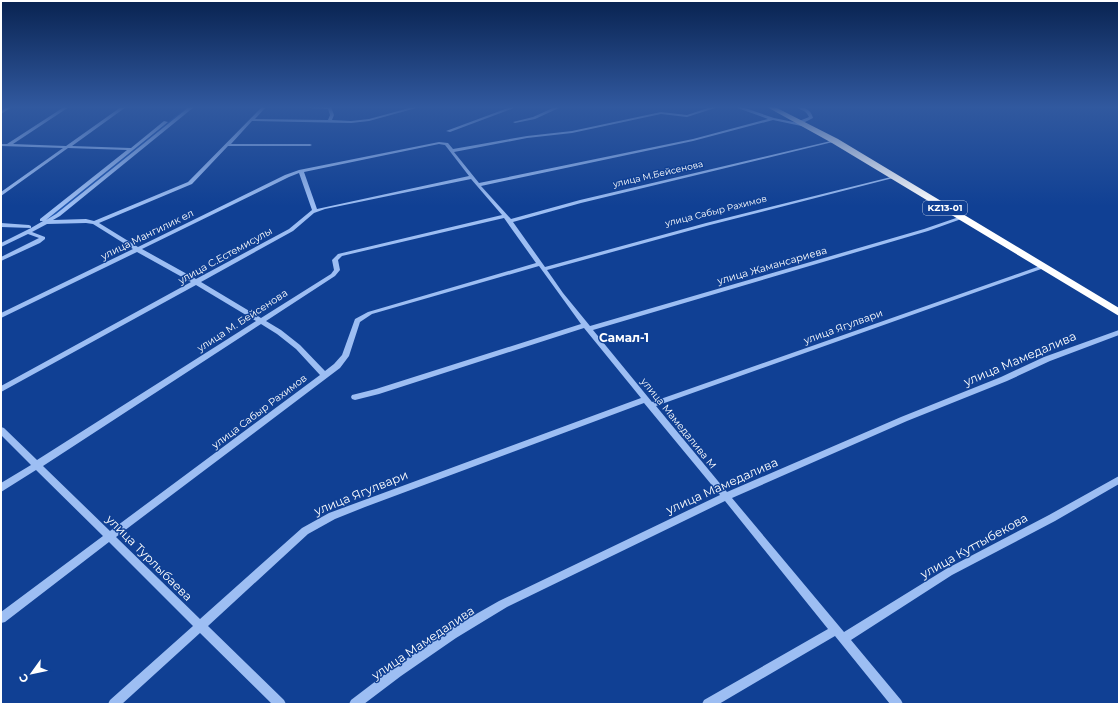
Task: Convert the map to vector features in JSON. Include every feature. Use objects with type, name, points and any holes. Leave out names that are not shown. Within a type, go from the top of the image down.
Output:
[{"type":"highway","name":"KZ13-01","points":[[835,141],[1119,313]]},
{"type":"street","points":[[1,149],[16,140]]},
{"type":"street","points":[[1,194],[76,140]]},
{"type":"street","points":[[1,241],[29,230],[143,140]]},
{"type":"street","points":[[1,245],[46,222],[93,188],[152,140]]},
{"type":"street","points":[[95,223],[190,183],[231,140]]},
{"type":"street","points":[[451,151],[511,140]]},
{"type":"street","points":[[478,185],[693,140]]},
{"type":"street","name":"улица М.Бейсенова","points":[[507,218],[835,141]]},
{"type":"street","name":"улица Мангилик ел","points":[[1,316],[280,179],[301,171],[439,144],[446,144],[451,151]]},
{"type":"street","points":[[1,145],[132,149]]},
{"type":"street","points":[[226,145],[310,145]]},
{"type":"street","name":"улица Мамедалива М","points":[[451,151],[507,218],[587,327],[897,704]]},
{"type":"street","points":[[301,171],[315,211]]},
{"type":"street","name":"улица С.Естемисулы","points":[[1,390],[291,230],[315,211],[472,177]]},
{"type":"street","name":"улица Сабыр Рахимов","points":[[1,618],[325,376],[342,361],[357,321],[365,315],[708,224],[895,178]]},
{"type":"street","name":"улица М. Бейсенова","points":[[1,488],[334,275],[337,270],[335,260],[340,255],[507,218]]},
{"type":"street","name":"улица Жамансариева","points":[[355,396],[376,392],[587,327],[919,232],[961,218]]},
{"type":"street","points":[[46,222],[86,221],[95,223],[279,332],[298,347],[325,376]]},
{"type":"street","points":[[1,225],[29,230],[43,238],[40,241],[1,259]]},
{"type":"street","name":"улица Ягулвари","points":[[114,704],[305,531],[317,523],[362,504],[649,402],[1042,267]]},
{"type":"street","name":"улица Мамедалива","points":[[355,704],[452,634],[504,604],[667,524],[726,497],[1047,359],[1119,332]]},
{"type":"street","name":"улица Турлыбаева","points":[[1,430],[280,704]]},
{"type":"street","name":"улица Куттыбекова","points":[[844,639],[949,572],[1052,518],[1119,480]]},
{"type":"street","points":[[708,704],[836,630]]},
{"type":"shaded area","points":[[146,140],[150,140],[56,215],[3,242],[42,222]]},
{"type":"district","name":"Самал-1","points":[[624,338]]}]
